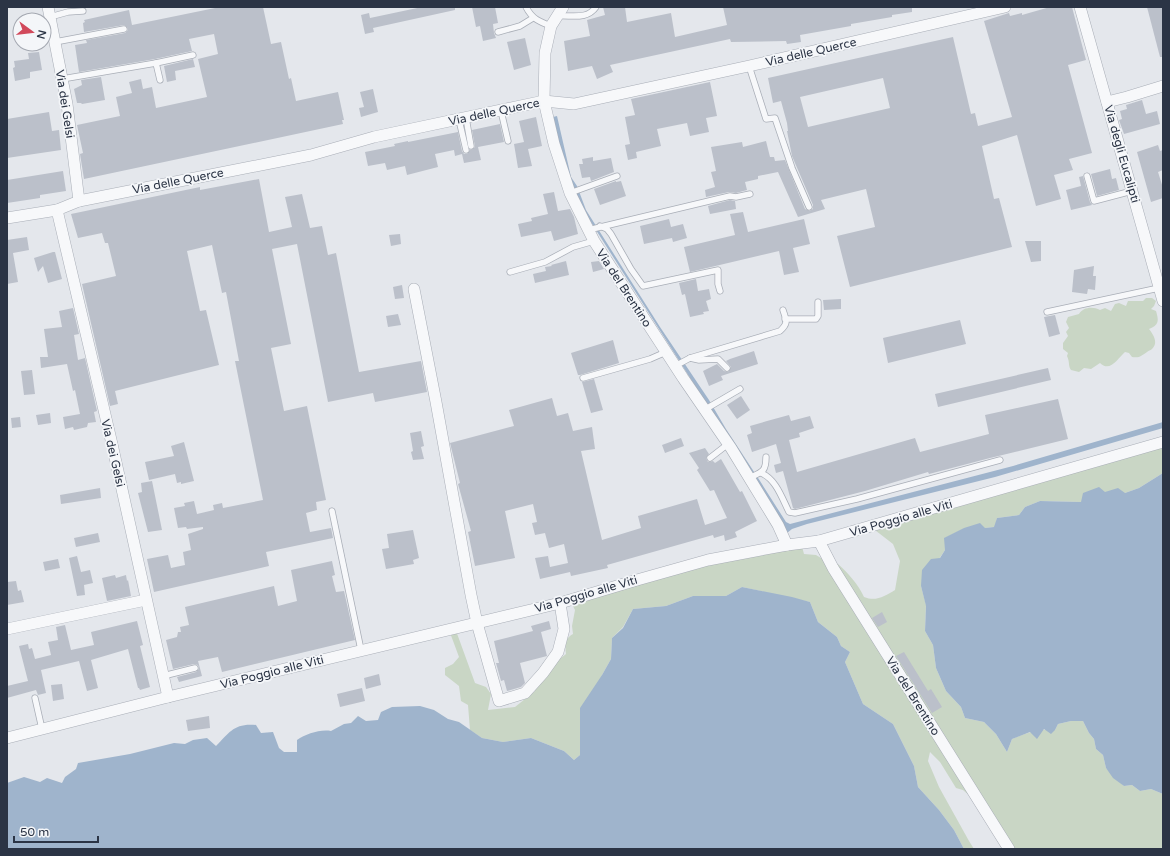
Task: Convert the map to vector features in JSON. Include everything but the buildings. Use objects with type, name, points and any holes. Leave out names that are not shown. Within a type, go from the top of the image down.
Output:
[{"type":"street","name":"Via delle Querce","points":[[7,218],[57,210],[79,201],[311,155],[374,137],[544,101],[574,104],[749,66],[1005,7]]},
{"type":"street","name":"Via degli Eucalipti","points":[[1080,7],[1163,301]]},
{"type":"street","name":"Via del Brentino","points":[[561,11],[551,26],[545,53],[544,101],[554,144],[570,193],[594,241],[750,478],[778,525],[787,545]]},
{"type":"street","name":"Via dei Gelsi","points":[[52,27],[67,104],[79,201]]},
{"type":"street","points":[[1107,102],[1163,86]]},
{"type":"street","name":"Via dei Gelsi","points":[[57,210],[112,444],[168,697]]},
{"type":"street","points":[[414,289],[477,623],[499,701],[525,692],[544,673],[558,652],[564,629],[560,603]]},
{"type":"street","name":"Via Poggio alle Viti","points":[[7,738],[168,697],[560,603],[708,560],[787,545],[819,542],[1163,442]]},
{"type":"street","name":"Via del Brentino","points":[[819,542],[833,568],[1009,849]]},
{"type":"street","points":[[7,629],[146,600]]},
{"type":"lane","points":[[526,7],[533,18],[551,26]]},
{"type":"lane","points":[[561,11],[584,16],[593,12],[596,7]]},
{"type":"lane","points":[[49,12],[68,10],[83,12]]},
{"type":"lane","points":[[498,32],[520,26],[533,18]]},
{"type":"lane","points":[[55,42],[124,29]]},
{"type":"lane","points":[[62,79],[156,63],[193,55]]},
{"type":"lane","points":[[156,63],[160,80]]},
{"type":"lane","points":[[749,66],[766,119],[776,118],[792,168],[809,207]]},
{"type":"lane","points":[[501,111],[508,141]]},
{"type":"lane","points":[[462,119],[468,148]]},
{"type":"lane","points":[[570,193],[617,176]]},
{"type":"lane","points":[[1087,176],[1094,201],[1132,192]]},
{"type":"lane","points":[[588,230],[730,196],[736,197],[750,194]]},
{"type":"lane","points":[[600,226],[611,234],[643,286],[718,270],[718,284],[720,291]]},
{"type":"lane","points":[[510,272],[545,262],[573,248],[594,241]]},
{"type":"lane","points":[[1047,312],[1159,288]]},
{"type":"lane","points":[[785,318],[816,319],[818,316],[818,302]]},
{"type":"lane","points":[[675,366],[690,358],[780,331],[785,327],[785,318],[782,310]]},
{"type":"lane","points":[[583,378],[650,359],[666,352]]},
{"type":"lane","points":[[690,358],[699,360],[718,359],[727,368]]},
{"type":"lane","points":[[704,410],[740,389]]},
{"type":"lane","points":[[710,458],[728,444]]},
{"type":"lane","points":[[750,478],[764,470],[766,457]]},
{"type":"lane","points":[[761,473],[766,475],[778,488],[789,512],[796,513],[856,499],[1000,460]]},
{"type":"lane","points":[[332,511],[361,650]]},
{"type":"lane","points":[[164,676],[195,668]]},
{"type":"lane","points":[[35,698],[42,729]]},
{"type":"green space","points":[[1146,298],[1152,298],[1156,301],[1151,309],[1156,311],[1158,317],[1155,326],[1149,329],[1154,336],[1155,341],[1152,349],[1142,356],[1137,357],[1132,357],[1129,353],[1125,352],[1114,364],[1107,366],[1100,363],[1091,369],[1084,368],[1079,372],[1071,370],[1067,356],[1068,353],[1063,349],[1063,343],[1068,336],[1066,332],[1069,328],[1066,322],[1068,317],[1079,314],[1088,308],[1100,310],[1105,308],[1111,311],[1115,304],[1119,303],[1126,306],[1128,301],[1143,301]]},
{"type":"green space","points":[[1163,442],[1163,473],[1139,488],[1125,493],[1081,502],[1040,501],[1025,507],[1019,515],[997,518],[995,527],[985,528],[945,550],[921,586],[926,605],[925,631],[933,645],[936,668],[946,691],[961,707],[965,718],[984,722],[996,734],[1007,752],[1012,739],[1038,730],[1055,730],[1058,724],[1071,721],[1083,721],[1094,739],[1096,749],[1103,755],[1106,768],[1124,786],[1132,785],[1140,791],[1151,789],[1163,794],[1163,849],[1002,849],[971,797],[963,790],[956,788],[940,762],[930,752],[928,761],[939,787],[974,849],[964,849],[954,830],[939,810],[918,787],[914,766],[893,724],[863,704],[845,662],[850,652],[841,646],[837,637],[818,622],[810,602],[742,587],[726,596],[693,596],[666,606],[633,609],[623,627],[612,638],[611,659],[602,675],[580,755],[574,760],[564,751],[531,738],[503,742],[482,738],[470,730],[468,705],[461,701],[459,686],[445,675],[445,668],[453,664],[459,657],[449,630],[455,628],[475,683],[486,687],[491,694],[488,710],[515,707],[535,691],[535,687],[551,671],[556,662],[566,654],[565,645],[568,638],[573,634],[572,626],[575,610],[570,600],[708,560],[801,543],[804,554],[816,555],[831,564],[838,564],[853,579],[864,597],[872,599],[880,598],[895,590],[900,561],[893,544],[871,527]]},
{"type":"water","points":[[557,116],[571,177],[577,186],[586,210],[786,522],[790,524],[1013,466],[1163,422],[1163,428],[995,477],[807,524],[792,529],[787,533],[582,208],[568,178],[553,117]]},
{"type":"water","points":[[1163,473],[1163,794],[1151,789],[1140,791],[1132,785],[1124,786],[1113,778],[1106,768],[1103,755],[1096,749],[1094,739],[1083,721],[1071,721],[1058,724],[1051,734],[1044,729],[1037,739],[1030,732],[1012,739],[1007,752],[996,734],[984,722],[965,718],[961,707],[946,691],[936,668],[933,645],[925,631],[926,606],[921,586],[922,570],[931,559],[940,558],[945,550],[944,538],[964,528],[980,523],[985,528],[994,527],[997,518],[1019,515],[1025,507],[1040,501],[1081,502],[1083,493],[1099,487],[1105,492],[1118,488],[1125,493],[1139,488]]},
{"type":"water","points":[[742,587],[810,602],[818,622],[837,637],[841,646],[850,652],[845,662],[863,704],[893,724],[914,766],[918,787],[939,810],[954,830],[964,849],[7,849],[7,783],[24,777],[40,782],[47,778],[62,783],[65,777],[76,769],[78,763],[130,754],[174,743],[185,744],[193,740],[207,738],[216,746],[229,733],[242,725],[256,725],[261,733],[273,732],[279,748],[284,752],[297,752],[297,740],[309,734],[318,731],[331,731],[344,724],[351,723],[358,716],[366,721],[378,720],[381,712],[392,707],[420,706],[434,710],[448,719],[459,722],[482,738],[503,742],[531,738],[564,751],[574,760],[580,755],[580,708],[611,659],[612,638],[623,628],[633,609],[666,606],[693,596],[726,596]]}]
